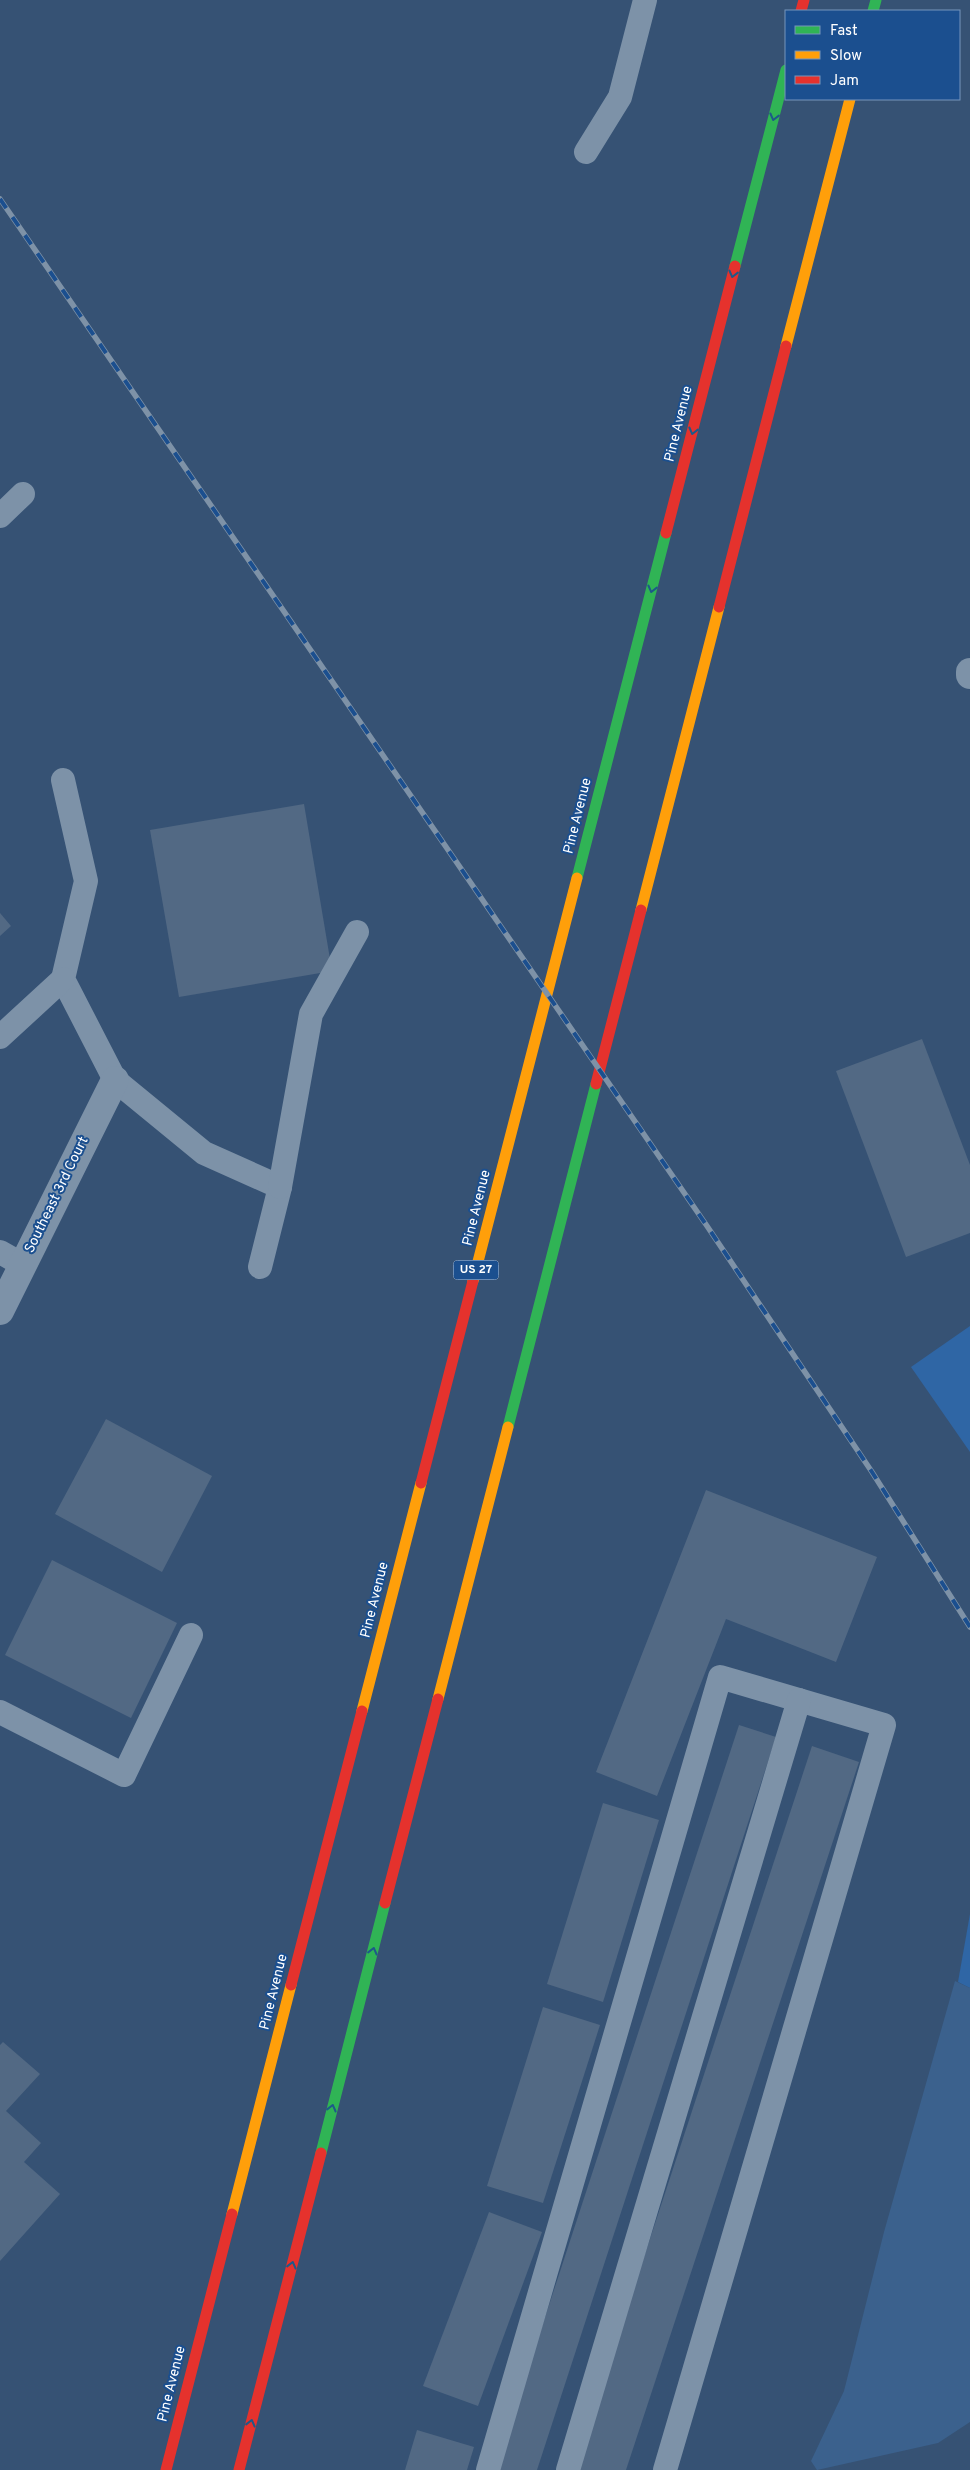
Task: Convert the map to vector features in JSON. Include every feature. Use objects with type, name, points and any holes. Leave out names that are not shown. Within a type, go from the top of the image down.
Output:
[{"type":"highway","name":"Pine Avenue","points":[[166,2470],[785,74]]},
{"type":"highway","points":[[239,2470],[850,100]]},
{"type":"street","name":"Southeast 3rd Court","points":[[0,1310],[11,1258],[115,1080]]},
{"type":"lane","points":[[586,152],[620,97],[645,0]]},
{"type":"lane","points":[[0,516],[24,494]]},
{"type":"lane","points":[[0,1037],[63,979],[86,882],[63,780]]},
{"type":"lane","points":[[260,1267],[280,1186],[312,1014],[357,932]]},
{"type":"lane","points":[[63,979],[115,1080],[204,1154],[280,1186]]},
{"type":"lane","points":[[0,1712],[124,1775],[192,1635]]},
{"type":"lane","points":[[488,2470],[720,1677],[884,1725],[665,2470]]},
{"type":"lane","points":[[568,2470],[799,1700]]},
{"type":"lane","points":[[173,2442],[182,2470]]},
{"type":"shaded area","points":[[970,1326],[970,1452],[911,1367]]},
{"type":"shaded area","points":[[970,1914],[970,1988],[958,1982]]},
{"type":"shaded area","points":[[955,1981],[970,1988],[970,2422],[938,2443],[817,2470],[811,2461],[844,2391],[884,2232]]},
{"type":"building","points":[[304,804],[332,971],[179,997],[150,830]]},
{"type":"building","points":[[0,913],[11,926],[0,936]]},
{"type":"building","points":[[922,1039],[970,1165],[970,1233],[906,1257],[836,1071]]},
{"type":"building","points":[[106,1419],[212,1476],[162,1572],[55,1514]]},
{"type":"building","points":[[706,1490],[877,1557],[836,1662],[726,1619],[657,1796],[596,1772]]},
{"type":"building","points":[[52,1560],[177,1623],[131,1718],[5,1655]]},
{"type":"building","points":[[739,1725],[776,1737],[537,2470],[495,2470]]},
{"type":"building","points":[[812,1746],[859,1762],[626,2470],[574,2470]]},
{"type":"building","points":[[603,1803],[659,1820],[603,2002],[547,1984]]},
{"type":"building","points":[[543,2007],[600,2025],[543,2203],[487,2186]]},
{"type":"building","points":[[3,2042],[40,2074],[6,2111],[41,2143],[24,2162],[60,2194],[0,2261],[0,2045]]},
{"type":"building","points":[[489,2212],[542,2232],[478,2406],[423,2386]]},
{"type":"building","points":[[417,2430],[474,2447],[467,2470],[405,2470]]},
{"type":"railway","points":[[0,199],[707,1226],[872,1472],[970,1627]]},
{"type":"traffic: fast","points":[[873,10],[876,0]]},
{"type":"traffic: fast","points":[[735,266],[785,74]]},
{"type":"traffic: fast","points":[[577,878],[666,533]]},
{"type":"traffic: fast","points":[[508,1427],[596,1084]]},
{"type":"traffic: fast","points":[[321,2153],[385,1903]]},
{"type":"traffic: slow","points":[[786,346],[850,100]]},
{"type":"traffic: slow","points":[[641,910],[719,607]]},
{"type":"traffic: slow","points":[[473,1281],[577,878]]},
{"type":"traffic: slow","points":[[438,1699],[508,1427]]},
{"type":"traffic: slow","points":[[362,1711],[421,1483]]},
{"type":"traffic: slow","points":[[232,2214],[291,1985]]},
{"type":"traffic: jam","points":[[801,10],[804,0]]},
{"type":"traffic: jam","points":[[666,533],[735,266]]},
{"type":"traffic: jam","points":[[719,607],[786,346]]},
{"type":"traffic: jam","points":[[596,1084],[641,910]]},
{"type":"traffic: jam","points":[[421,1483],[473,1281]]},
{"type":"traffic: jam","points":[[385,1903],[438,1699]]},
{"type":"traffic: jam","points":[[291,1985],[362,1711]]},
{"type":"traffic: jam","points":[[239,2470],[321,2153]]},
{"type":"traffic: jam","points":[[166,2470],[232,2214]]}]
